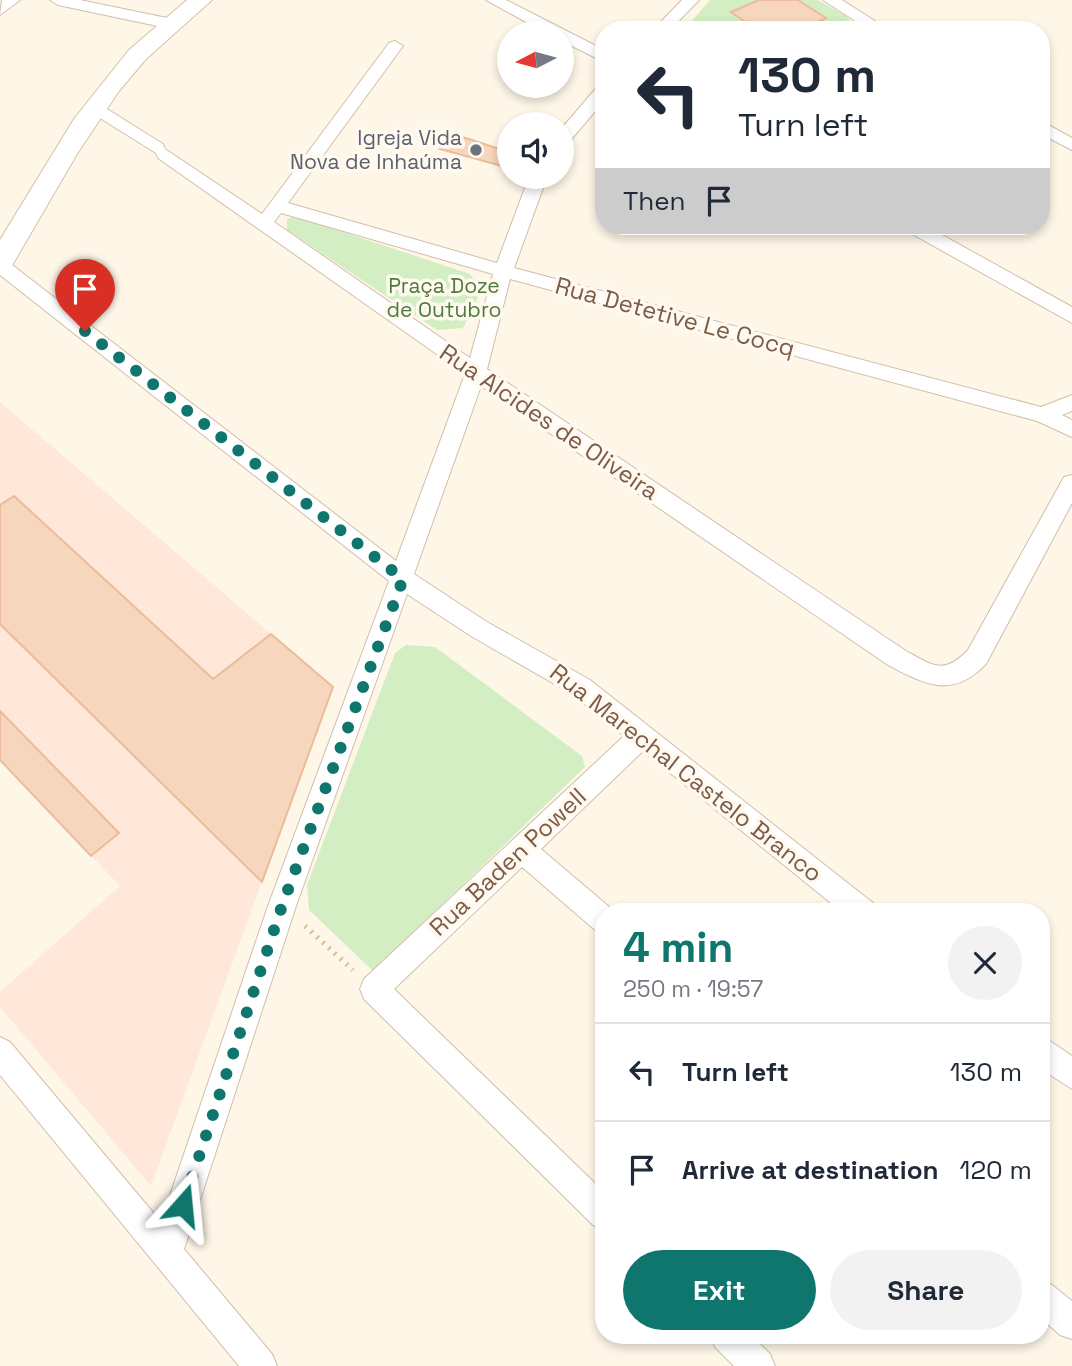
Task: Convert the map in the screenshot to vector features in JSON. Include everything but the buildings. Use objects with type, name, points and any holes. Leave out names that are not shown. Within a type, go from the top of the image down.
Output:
[{"type":"main road","points":[[0,264],[93,108],[139,49],[167,23],[201,0]]},
{"type":"street","points":[[0,10],[12,0]]},
{"type":"street","points":[[58,0],[167,23]]},
{"type":"street","points":[[494,0],[535,21]]},
{"type":"street","points":[[670,21],[691,0]]},
{"type":"street","points":[[831,0],[866,21]]},
{"type":"street","points":[[574,41],[595,52]]},
{"type":"street","points":[[264,224],[395,46]]},
{"type":"street","points":[[574,125],[595,100]]},
{"type":"street","name":"Rua Alcides de Oliveira","points":[[93,108],[161,151],[476,372],[897,658],[941,677],[955,677],[965,671],[977,657],[1072,483]]},
{"type":"street","points":[[1050,132],[1072,145]]},
{"type":"street","points":[[166,1255],[282,906],[476,372],[503,271],[534,189]]},
{"type":"street","name":"Rua Detetive Le Cocq","points":[[277,206],[503,271],[1043,415],[1072,429]]},
{"type":"street","points":[[928,235],[1072,316]]},
{"type":"street","name":"Rua Marechal Castelo Branco","points":[[0,264],[403,579],[479,629],[581,687],[852,903]]},
{"type":"street","points":[[1043,415],[1072,402]]},
{"type":"street","name":"Rua Baden Powell","points":[[374,989],[642,736]]},
{"type":"street","points":[[521,849],[595,912]]},
{"type":"street","points":[[374,989],[595,1205]]},
{"type":"street","points":[[0,1052],[260,1366]]},
{"type":"street","points":[[1050,1058],[1072,1074]]},
{"type":"street","points":[[1050,1304],[1072,1323]]},
{"type":"street","points":[[736,1344],[758,1366]]},
{"type":"path","points":[[282,906],[374,989]]},
{"type":"shaded area","points":[[0,402],[333,687],[151,1186],[0,1007],[0,992],[120,886],[0,760]]},
{"type":"green space","points":[[710,0],[818,0],[850,21],[692,21]]},
{"type":"green space","name":"Praça Doze de Outubro","points":[[295,216],[470,274],[478,294],[463,328],[437,330],[287,230],[287,219]]},
{"type":"green space","points":[[406,645],[435,647],[582,756],[585,767],[373,971],[309,910],[307,885],[395,653]]},
{"type":"place","name":"Igreja Vida Nova de Inhaúma","points":[[476,150]]},
{"type":"route","points":[[85,331],[403,579],[282,906],[183,1205]]}]
